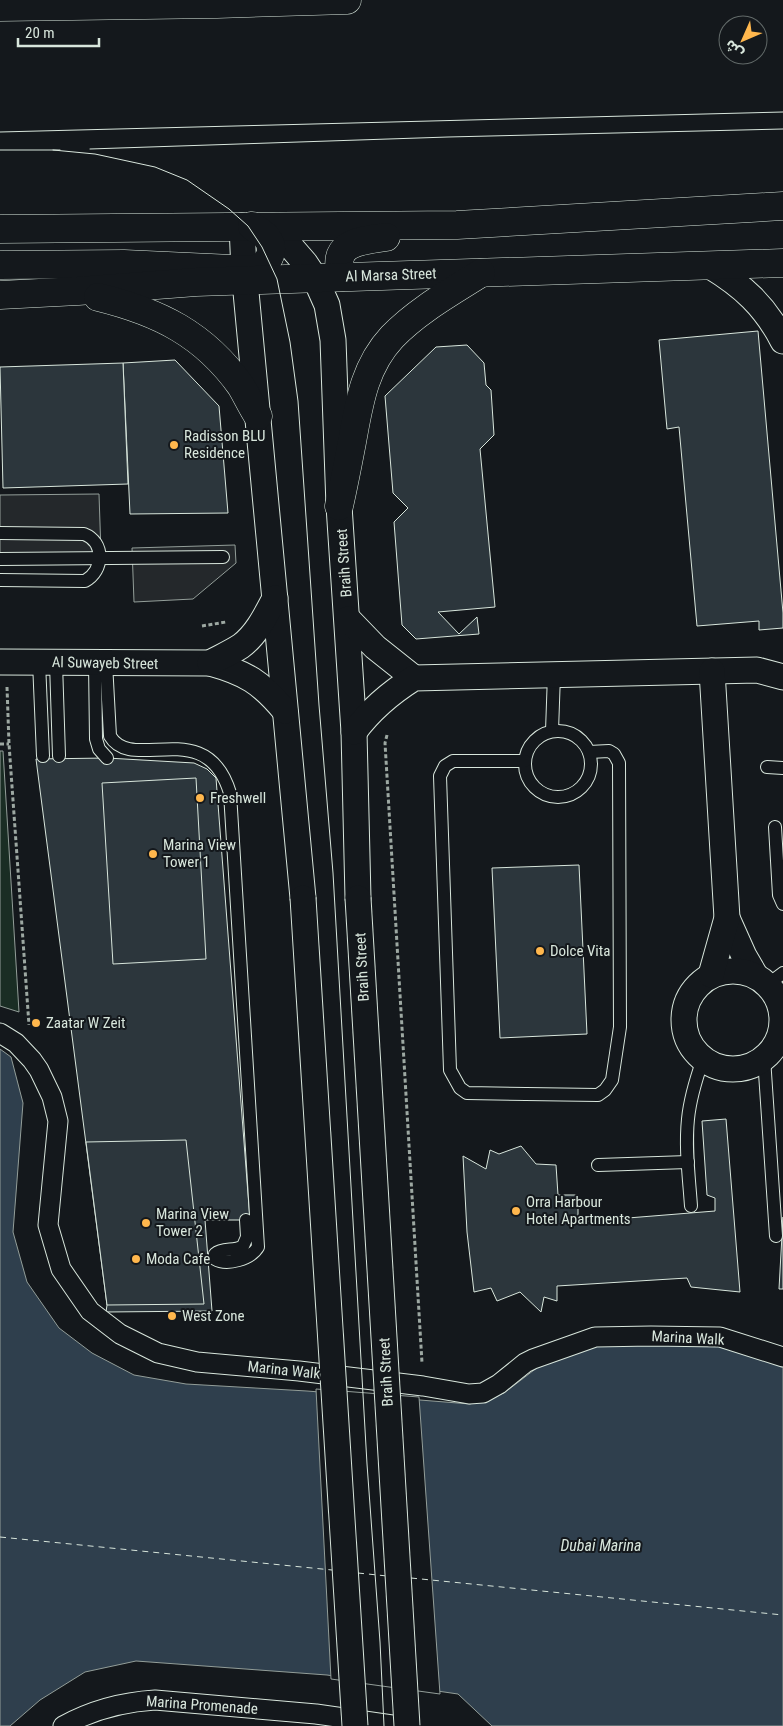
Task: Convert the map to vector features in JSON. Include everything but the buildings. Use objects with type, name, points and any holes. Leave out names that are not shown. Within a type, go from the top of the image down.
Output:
[{"type":"main road","points":[[0,7],[347,0]]},
{"type":"main road","points":[[0,229],[457,225],[783,206]]},
{"type":"main road","points":[[342,277],[339,268],[340,258],[345,248],[354,242],[457,225]]},
{"type":"main road","points":[[0,265],[150,265],[245,276],[261,268],[268,260],[271,250],[269,240],[256,226]]},
{"type":"main road","name":"Al Marsa Street","points":[[0,294],[78,291],[196,282],[245,276],[315,278],[783,264]]},
{"type":"main road","points":[[339,506],[364,384],[375,360],[392,338],[421,312],[481,273]]},
{"type":"main road","points":[[78,291],[130,305],[156,315],[181,328],[202,344],[223,364],[241,387],[258,416]]},
{"type":"street","name":"Braih Street","points":[[256,226],[305,264],[315,278],[326,305],[332,340],[339,506],[354,732],[358,898],[407,1726]]},
{"type":"street","points":[[710,266],[750,295],[769,315],[783,341]]},
{"type":"street","points":[[245,276],[303,898],[356,1726]]},
{"type":"street","name":"Al Suwayeb Street","points":[[210,663],[241,646],[252,635],[262,622],[275,598]]},
{"type":"street","points":[[348,619],[375,647],[414,678]]},
{"type":"street","points":[[757,670],[783,660]]},
{"type":"street","name":"Al Suwayeb Street","points":[[3,662],[210,663],[231,669],[258,683],[270,693],[285,711]]},
{"type":"street","points":[[354,732],[378,703],[414,678],[757,670],[783,677]]},
{"type":"street","points":[[711,975],[727,918],[712,671]]},
{"type":"street","points":[[727,918],[744,956],[768,977],[778,998],[782,1014],[781,1030],[775,1046],[764,1058],[750,1066],[734,1069],[717,1067],[703,1058],[692,1047],[685,1031],[684,1015],[688,999],[698,985],[711,975],[725,971],[740,971],[768,977]]},
{"type":"street","name":"Marina Walk","points":[[0,1033],[16,1043],[32,1060],[52,1097],[58,1121],[48,1225],[61,1269],[90,1311],[120,1334],[158,1353],[197,1362],[299,1371],[423,1386],[469,1394],[483,1392],[499,1384],[525,1363],[533,1359],[595,1337],[720,1337],[783,1357]]},
{"type":"street","name":"Marina Promenade","points":[[64,1726],[82,1716],[106,1707],[135,1701],[155,1700],[316,1714],[399,1726]]},
{"type":"lane","points":[[0,533],[84,534],[95,540],[98,546],[98,566],[96,572],[85,581],[0,580]]},
{"type":"lane","points":[[0,559],[223,557]]},
{"type":"lane","points":[[48,662],[59,756]]},
{"type":"lane","points":[[43,756],[48,662]]},
{"type":"lane","points":[[101,663],[96,739],[99,749],[107,758]]},
{"type":"lane","points":[[101,663],[110,736],[114,742],[126,749],[183,749],[194,751],[214,763],[224,777],[230,793],[258,1247],[252,1256],[246,1258],[218,1260],[215,1256],[216,1252],[235,1250],[243,1246],[246,1237],[246,1220]]},
{"type":"lane","points":[[552,731],[554,674]]},
{"type":"lane","points":[[552,731],[564,731],[574,735],[583,742],[589,752],[591,767],[587,781],[576,792],[562,797],[548,796],[535,788],[527,775],[525,760],[527,752],[536,738],[552,731]]},
{"type":"lane","points":[[525,760],[453,761],[445,766],[440,776],[450,1070],[460,1088],[467,1093],[598,1095],[605,1090],[612,1080],[620,1026],[620,763],[614,754],[609,751],[589,752]]},
{"type":"lane","points":[[767,766],[783,768]]},
{"type":"lane","points":[[774,827],[779,894],[783,904]]},
{"type":"lane","points":[[691,1206],[688,1120],[692,1093],[703,1058]]},
{"type":"lane","points":[[764,1058],[778,1203],[776,1236]]},
{"type":"lane","points":[[598,1165],[688,1162]]},
{"type":"path","points":[[3,662],[32,1060]]},
{"type":"path","points":[[388,734],[385,743],[423,1386]]},
{"type":"path","points":[[0,744],[8,744]]},
{"type":"green space","points":[[0,751],[3,751],[19,1012],[0,1006]]},
{"type":"shaded area","points":[[99,494],[101,553],[0,554],[0,495]]},
{"type":"shaded area","points":[[235,545],[236,563],[193,599],[134,602],[132,548]]},
{"type":"water","name":"Dubai Marina","points":[[0,1049],[11,1057],[23,1103],[13,1232],[27,1282],[59,1328],[92,1353],[134,1375],[186,1384],[307,1391],[470,1404],[504,1393],[538,1367],[596,1341],[720,1339],[783,1358],[783,1726],[492,1726],[458,1694],[327,1675],[136,1661],[85,1672],[40,1700],[10,1726],[0,1726]]},
{"type":"pier","points":[[316,1389],[419,1397],[440,1694],[331,1679]]},
{"type":"ferry route","points":[[0,1537],[332,1570]]},
{"type":"ferry route","points":[[358,1573],[387,1576]]},
{"type":"ferry route","points":[[411,1578],[783,1615]]},
{"type":"tram line","points":[[0,132],[783,112]]},
{"type":"tram line","points":[[90,149],[448,137],[783,129]]},
{"type":"tram line","points":[[0,150],[60,150]]},
{"type":"tram line","points":[[53,150],[95,154],[155,167],[187,180],[229,209],[248,226],[262,247],[277,279],[290,342],[298,401],[319,705],[333,873],[384,1726]]},
{"type":"place","name":"Radisson BLU Residence","points":[[174,445]]},
{"type":"place","name":"Freshwell","points":[[200,798]]},
{"type":"place","name":"Marina View Tower 1","points":[[153,854]]},
{"type":"place","name":"Dolce Vita","points":[[540,951]]},
{"type":"place","name":"Zaatar W Zeit","points":[[36,1023]]},
{"type":"place","name":"Orra Harbour Hotel Apartments","points":[[516,1211]]},
{"type":"place","name":"Marina View Tower 2","points":[[146,1223]]},
{"type":"place","name":"Moda Cafe","points":[[136,1259]]},
{"type":"place","name":"West Zone","points":[[172,1316]]}]
